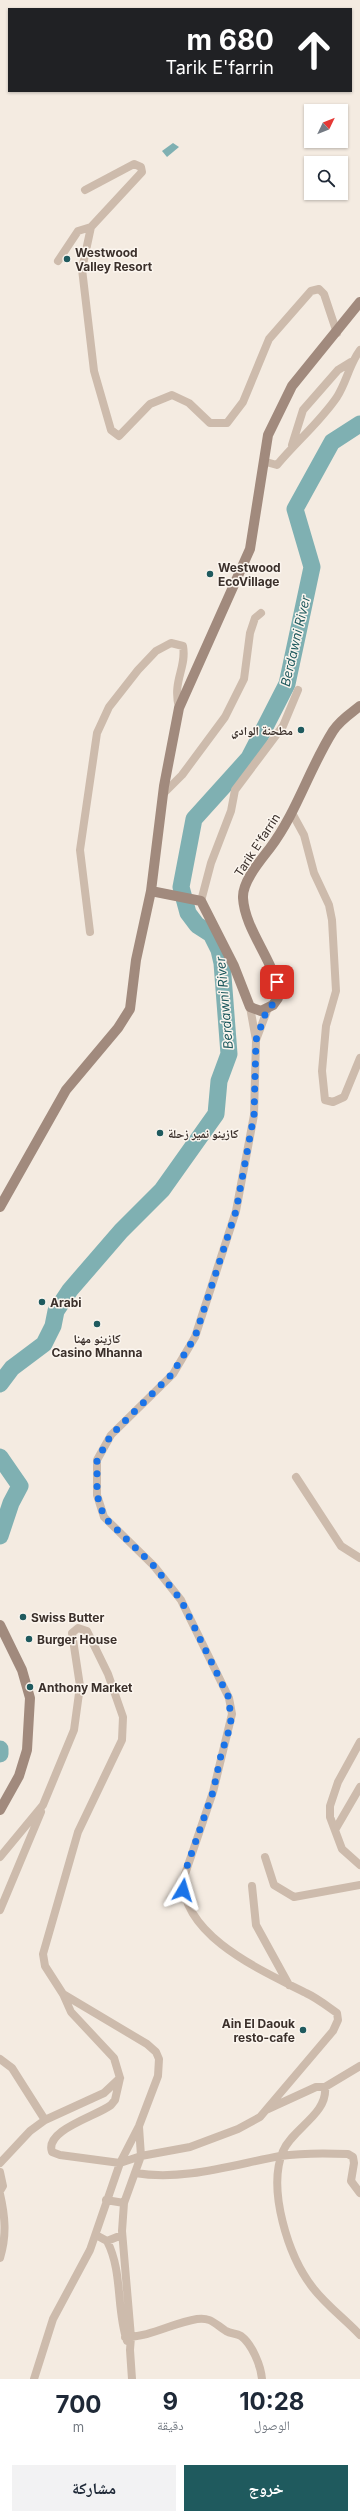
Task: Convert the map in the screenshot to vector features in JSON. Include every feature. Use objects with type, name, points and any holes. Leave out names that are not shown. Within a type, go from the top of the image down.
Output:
[{"type":"street","points":[[58,261],[78,231],[91,226],[142,172],[141,167],[134,164],[85,190]]},
{"type":"street","points":[[91,226],[82,269],[94,371],[111,430],[119,436],[150,404],[172,395],[189,402],[210,423],[227,423],[243,402],[269,339],[311,291],[319,289],[324,294],[337,333]]},
{"type":"street","points":[[0,1207],[66,1090],[118,1028],[130,1009],[136,960],[151,892],[164,793],[179,708],[250,549],[266,462],[268,435],[292,386],[337,333],[360,302]]},
{"type":"street","points":[[291,448],[303,410],[338,370],[351,362],[360,350]]},
{"type":"street","points":[[266,462],[277,465],[336,398],[348,379],[351,362]]},
{"type":"street","points":[[164,793],[182,775],[225,717],[244,679],[250,634],[255,618],[261,612]]},
{"type":"street","points":[[90,932],[80,850],[98,733],[108,707],[138,670],[156,651],[171,643],[183,646],[184,654],[176,693],[179,708]]},
{"type":"street","points":[[195,899],[231,811],[235,790],[283,726],[298,690]]},
{"type":"street","name":"Tarik E'farrin","points":[[268,1008],[278,998],[277,982],[247,918],[243,891],[292,813],[314,761],[334,729],[360,706]]},
{"type":"street","points":[[292,813],[304,835],[314,874],[329,905],[332,920],[336,991],[326,1026],[322,1071],[325,1100],[333,1102],[344,1097],[360,1058]]},
{"type":"street","points":[[151,892],[195,899]]},
{"type":"street","points":[[0,1910],[74,1730],[80,1686],[72,1633],[78,1628],[86,1631],[108,1674],[123,1717],[122,1740],[111,1766],[78,1832],[67,1862],[43,1954],[47,1970],[63,1994],[71,2012],[114,2058],[120,2078],[115,2100],[110,2106],[59,2134],[51,2148],[56,2155],[120,2163],[141,2156],[190,2147],[238,2129],[260,2117],[266,2111],[333,2031],[338,2020],[337,2013],[307,1993],[289,1986],[234,1954],[204,1928],[188,1903],[183,1890],[183,1880],[213,1792],[221,1755],[231,1724],[229,1698],[181,1600],[154,1566],[104,1517],[97,1495],[97,1460],[103,1446],[111,1435],[172,1374],[195,1337],[236,1211],[254,1115],[256,1040],[250,1007],[234,966],[195,899]]},
{"type":"street","points":[[250,1007],[259,1011],[268,1008]]},
{"type":"street","points":[[256,1040],[268,1008]]},
{"type":"street","points":[[296,1477],[341,1546],[360,1558]]},
{"type":"street","points":[[0,1625],[22,1670],[30,1698],[27,1750],[19,1776],[0,1810]]},
{"type":"street","points":[[360,1742],[338,1782],[330,1806],[330,1817],[342,1849],[360,1865]]},
{"type":"street","points":[[335,1830],[360,1787]]},
{"type":"street","points":[[0,1857],[43,1805]]},
{"type":"street","points":[[265,1857],[274,1885],[294,1897],[360,1885]]},
{"type":"street","points":[[252,1886],[256,1925],[289,1986]]},
{"type":"street","points":[[34,2379],[53,2319],[90,2250],[120,2163],[139,2126],[161,2064],[156,2052],[63,1994]]},
{"type":"street","points":[[0,2059],[12,2068],[44,2120]]},
{"type":"street","points":[[266,2111],[316,2087],[325,2086],[360,2066]]},
{"type":"street","points":[[0,2163],[30,2131],[44,2120],[104,2093],[120,2078]]},
{"type":"street","points":[[325,2086],[326,2095],[321,2106],[283,2150],[278,2177],[279,2200],[289,2243],[304,2275],[314,2289],[360,2335]]},
{"type":"street","points":[[128,2337],[122,2235],[124,2203],[141,2156],[139,2126]]},
{"type":"street","points":[[135,2173],[158,2177],[180,2176],[282,2156],[348,2154],[353,2157],[354,2163],[351,2181],[360,2193]]},
{"type":"street","points":[[0,2172],[2,2186],[0,2193],[5,2215],[5,2236],[0,2258]]},
{"type":"street","points":[[106,2200],[124,2203]]},
{"type":"street","points":[[96,2235],[107,2241],[112,2250],[128,2337],[132,2379]]},
{"type":"street","points":[[107,2241],[122,2235]]},
{"type":"street","points":[[128,2337],[153,2334],[196,2319],[211,2319],[227,2332],[237,2334],[245,2340],[261,2368],[262,2379]]},
{"type":"water","points":[[173,143],[179,147],[167,157],[162,151]]},
{"type":"waterway","name":"Berdawni River","points":[[0,1384],[12,1368],[44,1344],[53,1326],[56,1311],[70,1290],[121,1231],[162,1190],[216,1114],[219,1081],[229,1054],[222,963],[219,950],[211,934],[197,925],[188,913],[181,887],[194,819],[249,758],[287,684],[312,567],[295,509],[332,442],[360,424]]},
{"type":"waterway","name":"Berdawni River","points":[[0,1457],[20,1486],[11,1503],[0,1536]]},
{"type":"waterway","name":"Berdawni River","points":[[0,1749],[0,1754]]},
{"type":"place","name":"Westwood Valley Resort","points":[[67,259]]},
{"type":"place","name":"Westwood EcoVillage","points":[[210,574]]},
{"type":"place","name":"مطحنة الوادي","points":[[301,730]]},
{"type":"place","name":"كازينو نمير زحلة","points":[[160,1133]]},
{"type":"place","name":"Arabi","points":[[42,1302]]},
{"type":"place","name":"كازينو مهنا Casino Mhanna","points":[[97,1324]]},
{"type":"place","name":"Swiss Butter","points":[[23,1617]]},
{"type":"place","name":"Burger House","points":[[29,1639]]},
{"type":"place","name":"Anthony Market","points":[[30,1687]]},
{"type":"place","name":"Ain El Daouk resto-cafe","points":[[303,2030]]},
{"type":"route","points":[[183,1890],[185,1872],[213,1792],[221,1755],[231,1724],[232,1714],[229,1698],[181,1600],[169,1582],[104,1517],[97,1495],[97,1460],[103,1446],[111,1435],[162,1386],[182,1362],[195,1337],[209,1290],[236,1211],[254,1115],[256,1040],[268,1008],[273,1005],[278,998],[279,991],[277,982]]}]
